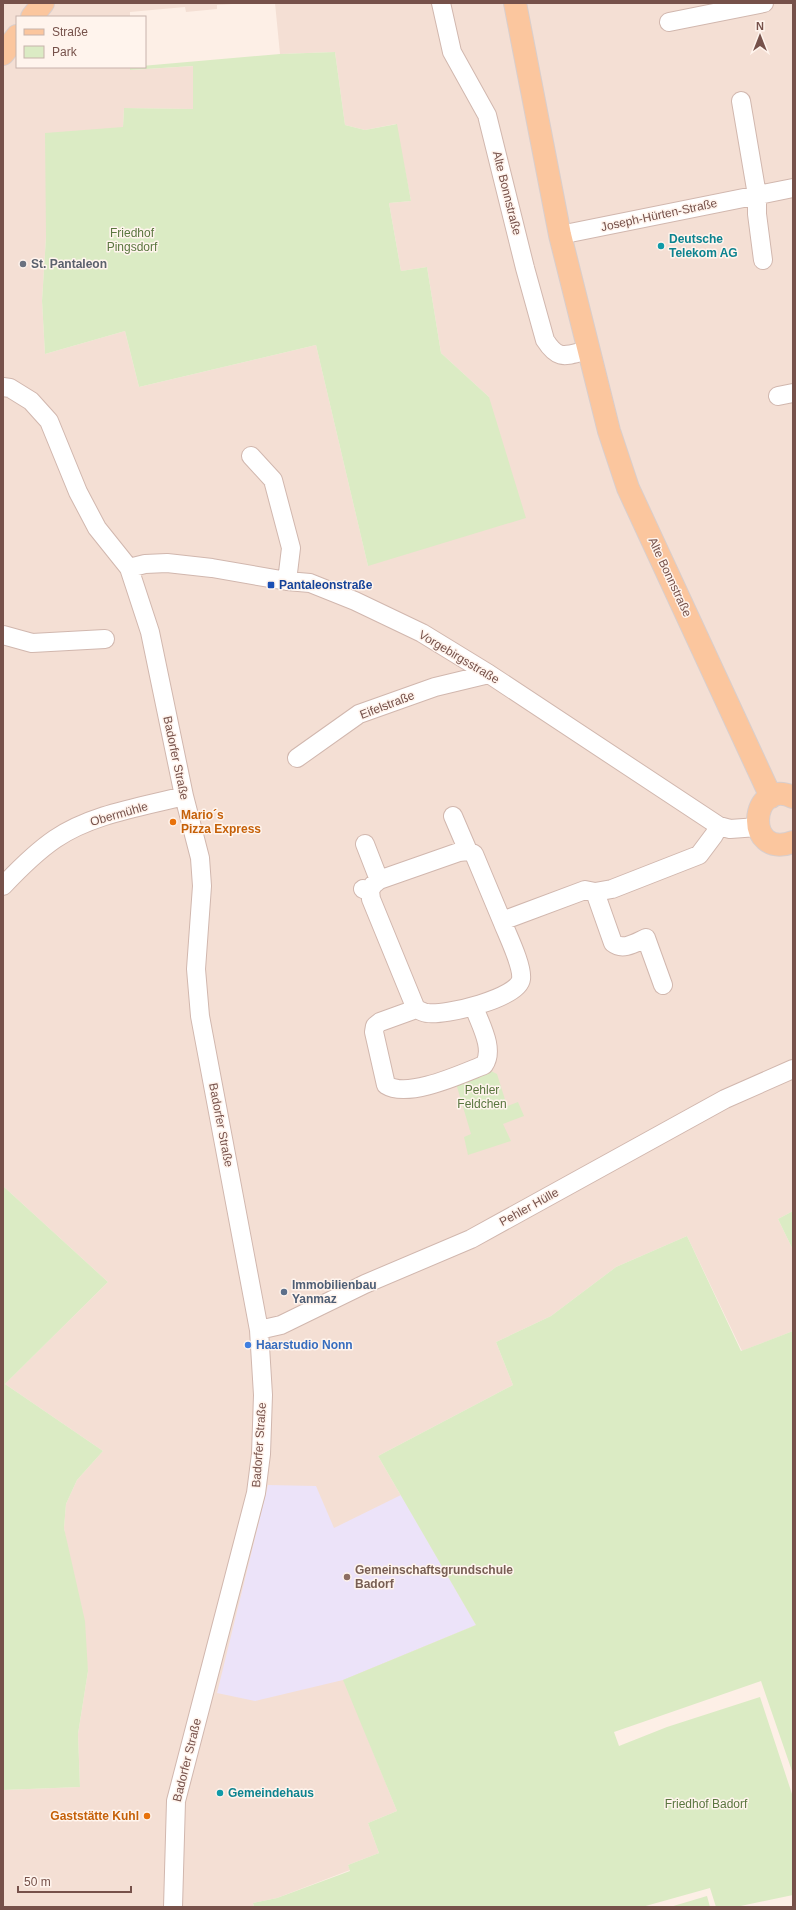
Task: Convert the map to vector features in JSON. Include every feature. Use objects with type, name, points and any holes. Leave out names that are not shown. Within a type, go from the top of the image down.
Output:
[{"type":"main road","points":[[33,16],[43,3]]},
{"type":"main road","name":"Alte Bonnstraße","points":[[515,3],[560,235],[609,431],[628,488],[771,797]]},
{"type":"main road","points":[[3,54],[16,37]]},
{"type":"main road","points":[[793,797],[784,794],[771,797],[760,806],[756,820],[758,827],[766,839],[772,843],[779,845],[793,842]]},
{"type":"street","name":"Alte Bonnstraße","points":[[441,3],[452,52],[487,114],[525,268],[545,340],[558,355],[564,356],[588,350]]},
{"type":"street","points":[[669,22],[764,3]]},
{"type":"street","points":[[741,101],[757,195],[756,214],[763,260]]},
{"type":"street","name":"Joseph-Hürten-Straße","points":[[560,235],[793,188]]},
{"type":"street","name":"Badorfer Straße","points":[[3,386],[10,388],[31,401],[49,421],[78,492],[94,522],[129,568],[150,632],[184,796],[200,858],[202,886],[196,969],[200,1016],[259,1330],[262,1395],[261,1454],[256,1493],[176,1801],[173,1907]]},
{"type":"street","points":[[251,456],[273,480],[291,548],[287,581]]},
{"type":"street","name":"Vorgebirgsstraße","points":[[129,568],[145,564],[167,563],[212,568],[287,581],[310,583],[355,601],[422,633],[489,674],[719,826],[730,829],[758,827]]},
{"type":"street","points":[[3,635],[32,643],[105,639]]},
{"type":"street","name":"Eifelstraße","points":[[297,758],[359,714],[435,687],[489,674]]},
{"type":"street","name":"Obermühle","points":[[3,886],[24,864],[56,838],[92,821],[184,796]]},
{"type":"street","points":[[453,816],[468,851]]},
{"type":"street","points":[[502,921],[585,890],[595,892],[612,889],[699,854],[719,826]]},
{"type":"street","points":[[365,844],[371,899],[416,1009]]},
{"type":"street","points":[[370,887],[459,852],[468,851],[474,854],[502,921],[521,971],[522,980],[514,990],[474,1007],[442,1013],[427,1013],[416,1009],[380,1022],[375,1026],[374,1032],[386,1085],[393,1090],[402,1090],[430,1084],[484,1065],[488,1059],[489,1051],[474,1007]]},
{"type":"street","points":[[595,892],[613,943],[624,947],[646,938],[663,985]]},
{"type":"street","name":"Pehler Hülle","points":[[259,1330],[281,1325],[365,1284],[471,1239],[725,1099],[793,1069]]},
{"type":"shaded area","points":[[3,3],[248,3],[217,5],[217,9],[186,12],[185,7],[130,12],[130,16],[16,16],[16,68],[130,68],[131,70],[194,66],[193,109],[124,108],[123,127],[46,237],[42,301],[45,354],[125,331],[139,387],[316,345],[368,566],[489,397],[441,353],[427,267],[401,271],[389,203],[411,201],[396,124],[365,130],[345,125],[335,52],[280,54],[275,3],[793,3],[793,1211],[778,1219],[793,1250],[793,1331],[742,1351],[687,1236],[616,1267],[551,1316],[496,1342],[513,1385],[378,1456],[476,1625],[344,1680],[397,1811],[368,1823],[379,1853],[348,1865],[350,1870],[277,1898],[253,1903],[254,1907],[3,1907],[3,1790],[80,1787],[78,1734],[88,1671],[64,1528],[66,1504],[77,1480],[103,1451],[5,1384],[108,1282],[3,1186]]},
{"type":"shaded area","name":"Gemeinschaftsgrundschule Badorf","points":[[268,1485],[316,1486],[334,1528],[401,1495],[476,1625],[343,1680],[255,1701],[217,1693]]},
{"type":"green space","name":"Friedhof Pingsdorf","points":[[335,52],[345,125],[365,130],[397,124],[411,201],[389,203],[401,271],[427,267],[441,353],[489,397],[526,518],[368,566],[316,345],[139,387],[125,331],[45,354],[42,301],[46,237],[45,133],[123,127],[124,108],[193,109],[193,66],[130,70],[130,68],[146,68],[146,66],[280,54]]},
{"type":"green space","name":"Pehler Feldchen","points":[[489,1070],[497,1074],[507,1106],[518,1102],[524,1116],[503,1124],[511,1141],[468,1155],[464,1137],[471,1134],[455,1080]]},
{"type":"green space","points":[[3,1186],[108,1282],[5,1384],[103,1451],[77,1480],[66,1504],[64,1528],[85,1621],[88,1671],[78,1734],[80,1787],[3,1790]]},
{"type":"green space","points":[[793,1211],[793,1250],[778,1219]]},
{"type":"green space","name":"Friedhof Badorf","points":[[687,1236],[741,1351],[793,1331],[793,1774],[761,1681],[614,1732],[619,1746],[667,1727],[760,1697],[793,1797],[793,1895],[736,1907],[716,1907],[710,1888],[642,1907],[254,1907],[253,1903],[277,1898],[350,1871],[348,1865],[379,1853],[368,1823],[397,1811],[343,1680],[476,1625],[378,1456],[513,1385],[496,1342],[551,1316],[616,1267]]},
{"type":"green space","points":[[707,1896],[710,1907],[670,1907]]},
{"type":"place","name":"Deutsche Telekom AG","points":[[661,246]]},
{"type":"place","name":"St. Pantaleon","points":[[23,264]]},
{"type":"place","name":"Pantaleonstraße","points":[[271,585]]},
{"type":"place","name":"Mario´s Pizza Express","points":[[173,822]]},
{"type":"place","name":"Immobilienbau Yanmaz","points":[[284,1292]]},
{"type":"place","name":"Haarstudio Nonn","points":[[248,1345]]},
{"type":"place","name":"Gemeinschaftsgrundschule Badorf","points":[[347,1577]]},
{"type":"place","name":"Gemeindehaus","points":[[220,1793]]},
{"type":"place","name":"Gaststätte Kuhl","points":[[147,1816]]}]
